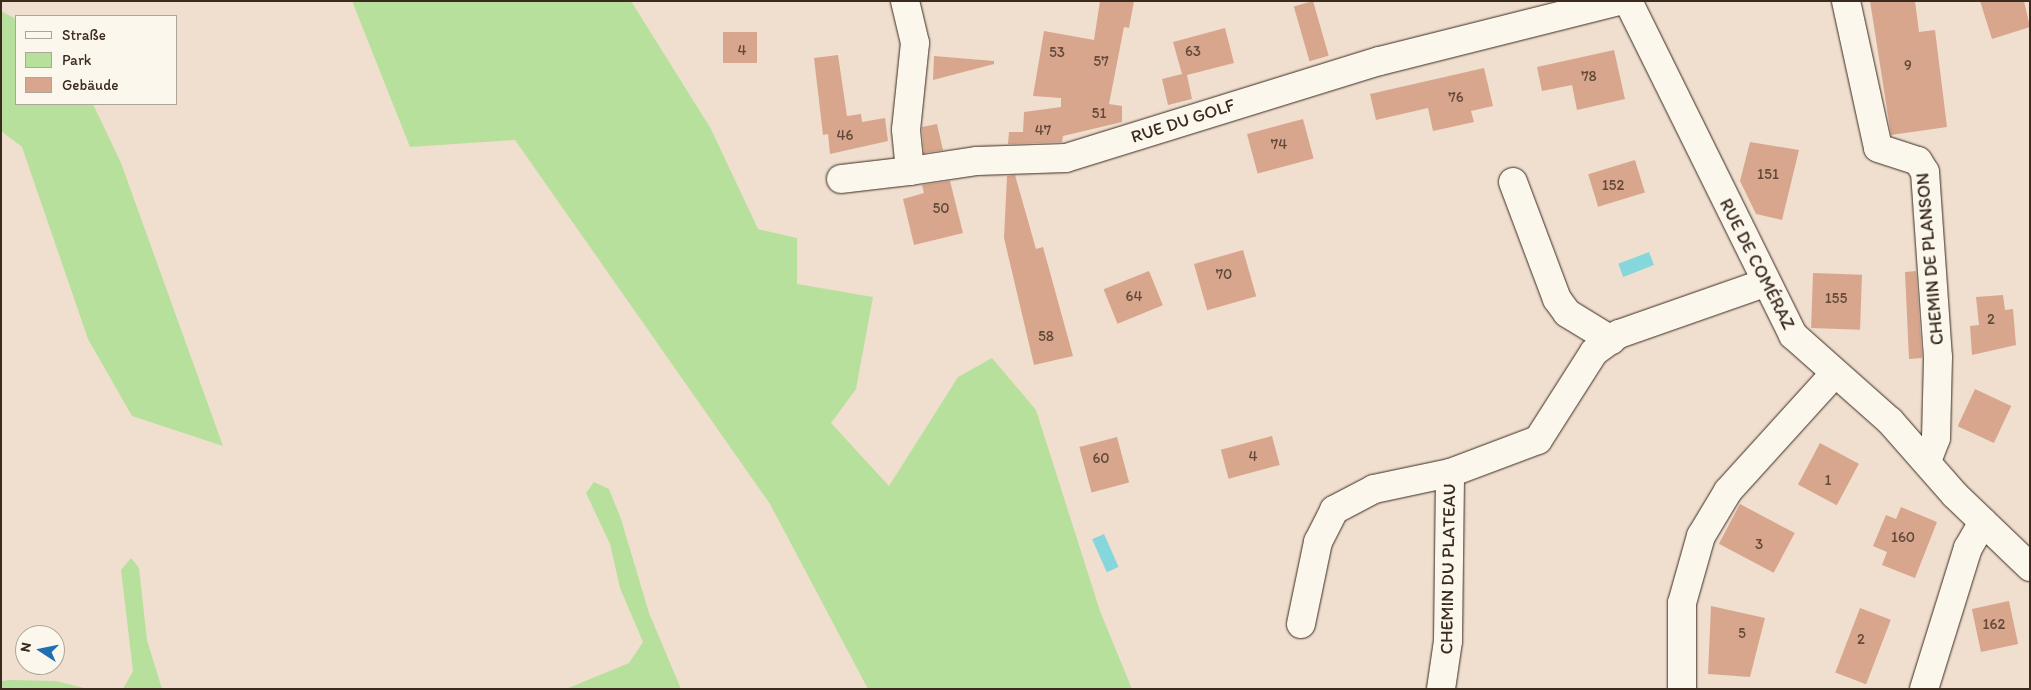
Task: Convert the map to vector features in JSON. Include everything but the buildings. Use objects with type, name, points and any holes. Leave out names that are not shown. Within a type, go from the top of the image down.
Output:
[{"type":"street","points":[[905,1],[915,43],[906,130],[910,171]]},
{"type":"street","name":"RUE DU GOLF","points":[[841,179],[977,161],[1066,158],[1380,61],[1618,1]]},
{"type":"street","name":"RUE DE COMÉRAZ","points":[[1628,1],[1764,283],[1793,336],[1890,421],[1983,522],[2030,567]]},
{"type":"street","name":"CHEMIN DE PLANSON","points":[[1846,1],[1878,148],[1918,161],[1925,172],[1938,358],[1936,438],[1926,461]]},
{"type":"street","points":[[1513,182],[1540,265],[1557,299],[1567,312],[1611,340]]},
{"type":"street","name":"CHEMIN DU PLATEAU","points":[[1441,689],[1448,641],[1450,473],[1538,440],[1578,373],[1594,352],[1611,340],[1764,283]]},
{"type":"street","points":[[1682,689],[1682,603],[1701,536],[1728,491],[1835,373]]},
{"type":"street","points":[[1301,624],[1318,542],[1334,510],[1374,489],[1450,473]]},
{"type":"street","points":[[1924,689],[1968,548],[1983,522]]},
{"type":"green space","points":[[352,1],[631,1],[711,129],[758,229],[797,238],[797,284],[873,297],[856,389],[831,423],[889,486],[958,377],[992,358],[1036,410],[1100,611],[1132,689],[868,689],[770,504],[515,140],[410,147]]},
{"type":"green space","points":[[1,11],[15,18],[15,105],[93,105],[121,163],[223,446],[132,416],[88,339],[22,147],[1,131]]},
{"type":"green space","points":[[594,482],[609,489],[621,519],[649,613],[681,689],[566,689],[629,663],[643,642],[620,588],[610,544],[586,493]]},
{"type":"green space","points":[[131,558],[139,568],[147,640],[162,689],[123,689],[133,671],[121,570]]},
{"type":"green space","points":[[1,681],[56,681],[88,689],[1,689]]},
{"type":"water","points":[[1649,252],[1654,265],[1623,277],[1618,264]]},
{"type":"water","points":[[1104,534],[1119,567],[1107,572],[1092,539]]}]
